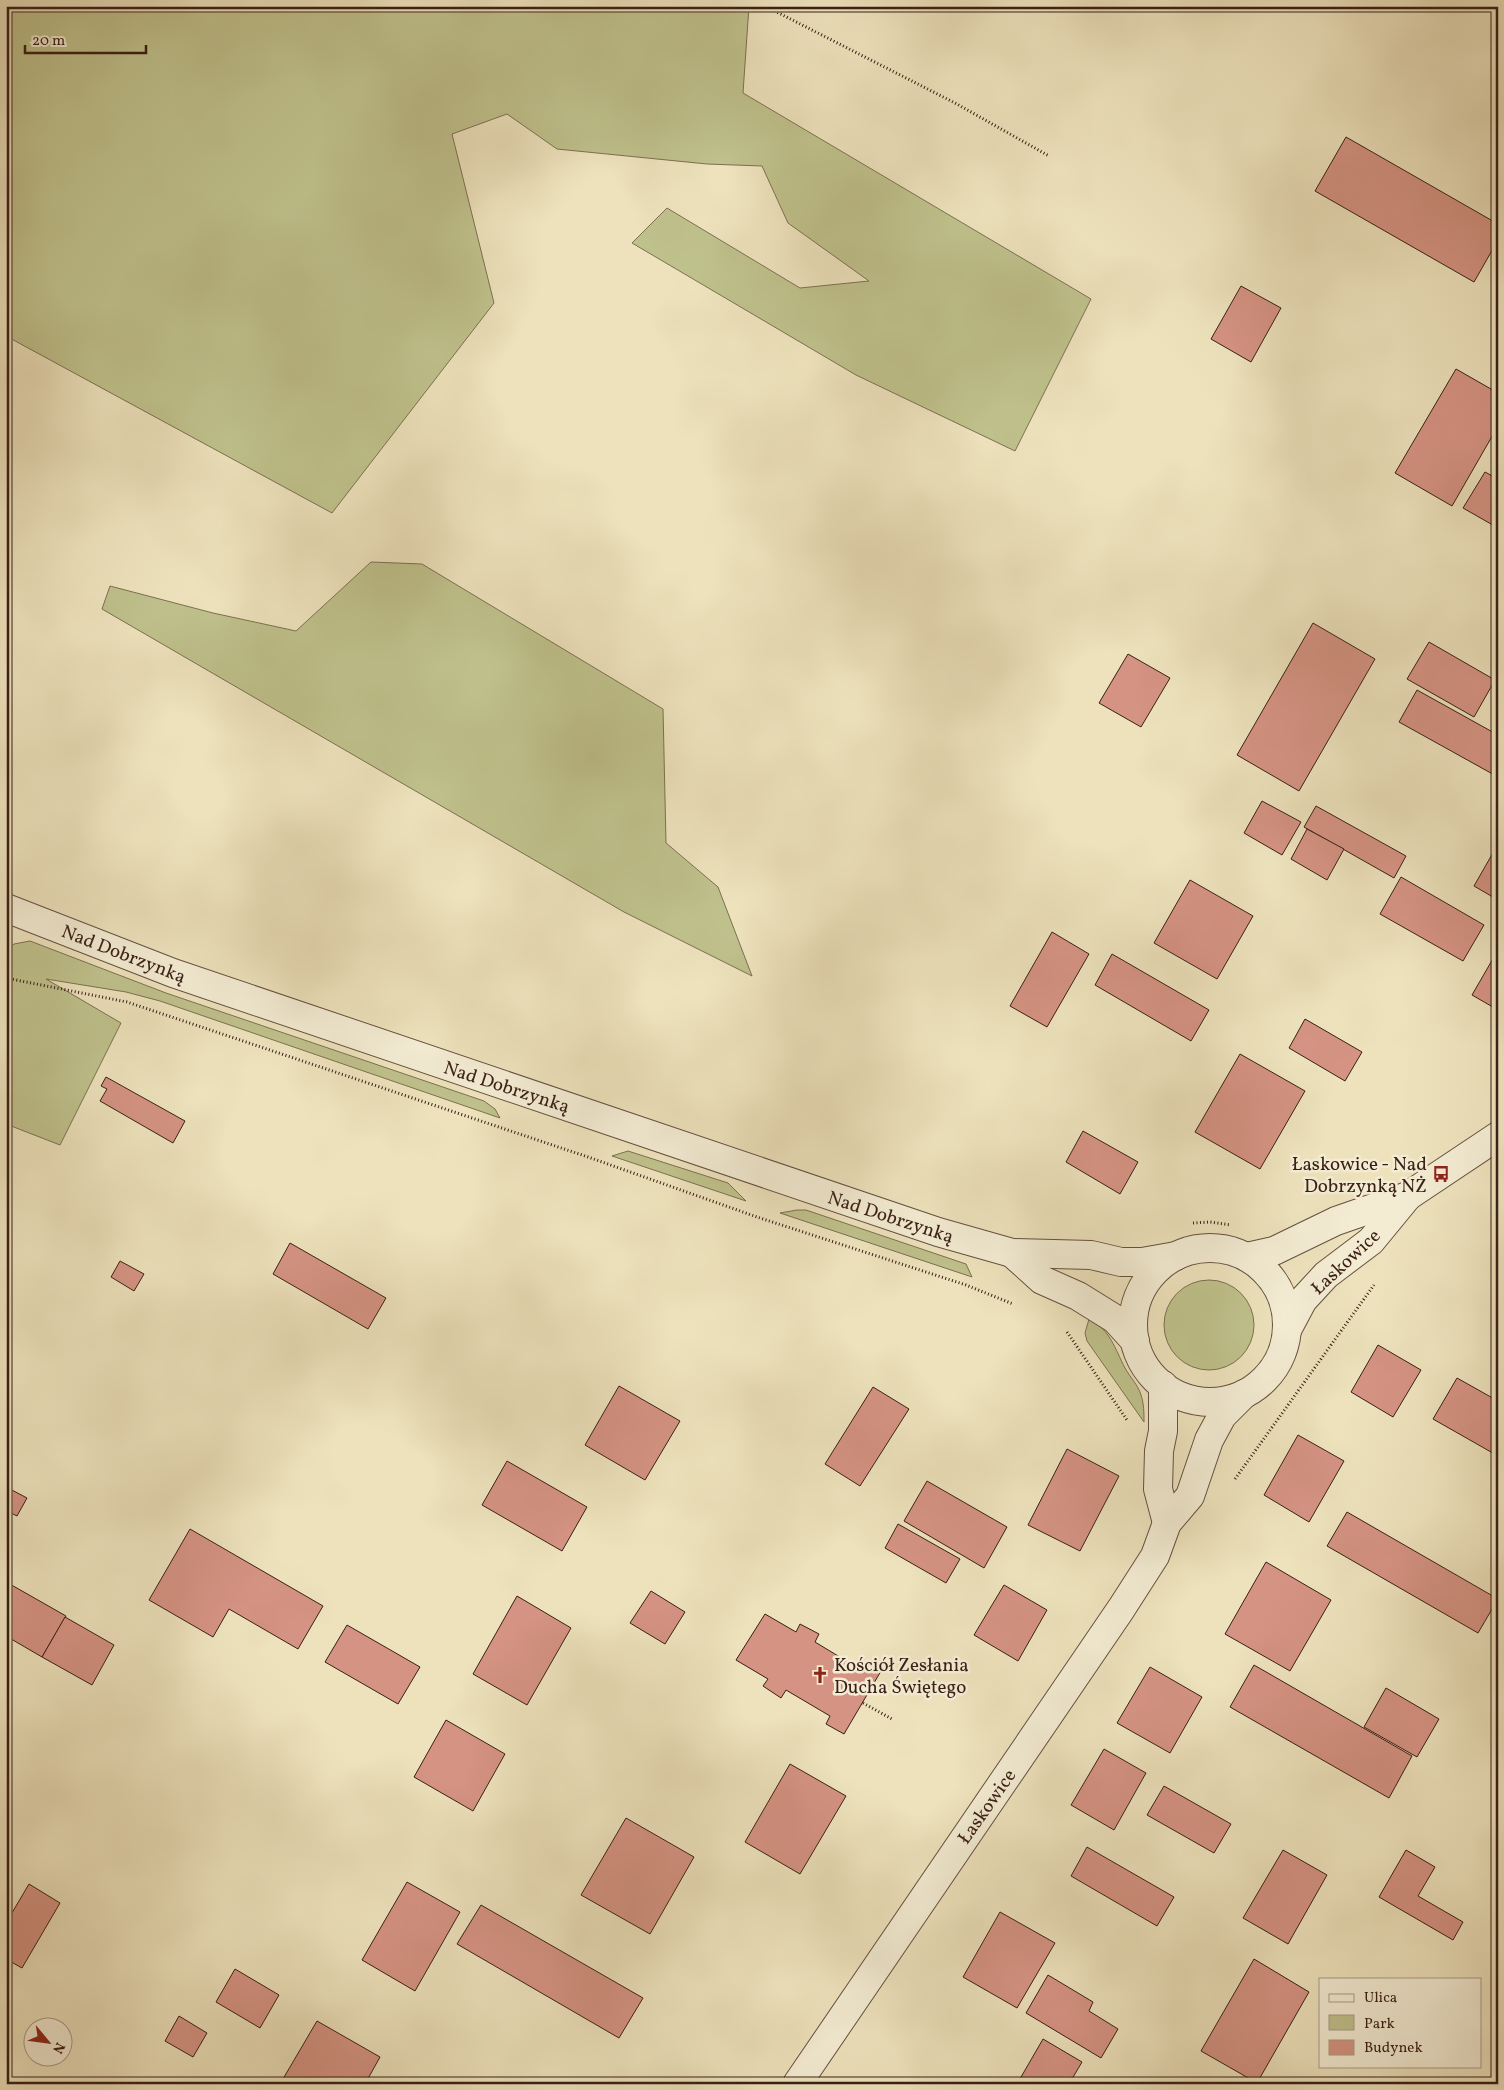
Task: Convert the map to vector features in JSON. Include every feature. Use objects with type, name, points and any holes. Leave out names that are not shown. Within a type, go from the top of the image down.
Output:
[{"type":"street","name":"Nad Dobrzynką","points":[[6,908],[183,976],[602,1117],[890,1217],[1012,1253],[1091,1255],[1121,1262],[1142,1262],[1176,1256]]},
{"type":"street","name":"Łaskowice","points":[[1247,1257],[1274,1251],[1336,1221],[1408,1196],[1498,1136]]},
{"type":"street","name":"Łaskowice","points":[[1287,1330],[1304,1300],[1326,1276],[1371,1241],[1408,1196]]},
{"type":"street","points":[[1211,1248],[1230,1250],[1247,1257],[1264,1270],[1278,1287],[1285,1308],[1287,1330],[1284,1345],[1270,1373],[1258,1385],[1244,1394],[1228,1400],[1211,1402],[1193,1400],[1177,1395],[1150,1373],[1141,1358],[1135,1341],[1134,1321],[1137,1301],[1146,1283],[1159,1268],[1176,1256],[1193,1250],[1211,1248]]},
{"type":"street","name":"Nad Dobrzynką","points":[[1012,1253],[1042,1280],[1078,1296],[1115,1319],[1135,1341]]},
{"type":"street","points":[[1163,1385],[1163,1430],[1159,1451],[1158,1489],[1167,1523]]},
{"type":"street","name":"Łaskowice","points":[[797,2084],[1121,1609],[1155,1556],[1167,1523],[1190,1496],[1209,1440],[1222,1416],[1244,1394]]},
{"type":"path","points":[[765,6],[955,103],[1049,156]]},
{"type":"path","points":[[6,978],[127,1002],[966,1285],[1018,1306]]},
{"type":"path","points":[[1188,1224],[1210,1222],[1233,1226]]},
{"type":"path","points":[[1234,1481],[1377,1280]]},
{"type":"path","points":[[1065,1329],[1131,1426]]},
{"type":"path","points":[[863,1703],[892,1719]]},
{"type":"green space","points":[[6,6],[749,6],[743,93],[1091,299],[1015,451],[856,375],[632,243],[667,208],[800,288],[869,281],[788,223],[762,166],[707,164],[557,149],[507,114],[452,134],[494,303],[332,513],[6,336]]},
{"type":"green space","points":[[371,562],[422,564],[663,709],[666,843],[718,887],[752,976],[624,912],[102,609],[110,586],[213,613],[296,631]]},
{"type":"green space","points":[[30,941],[166,993],[484,1101],[495,1109],[500,1118],[160,1001],[126,992],[46,979],[121,1023],[60,1145],[6,1124],[6,951],[14,944]]},
{"type":"green space","points":[[628,1151],[728,1183],[746,1201],[612,1156]]},
{"type":"green space","points":[[806,1210],[966,1264],[972,1277],[780,1213]]},
{"type":"green space","points":[[1200,1280],[1218,1280],[1234,1287],[1247,1300],[1254,1316],[1254,1334],[1247,1350],[1234,1363],[1218,1370],[1200,1370],[1184,1363],[1171,1350],[1164,1334],[1164,1316],[1171,1300],[1184,1287]]},
{"type":"green space","points":[[1089,1319],[1107,1334],[1138,1388],[1143,1402],[1144,1422],[1087,1341],[1085,1333]]},
{"type":"building","points":[[1346,137],[1498,224],[1498,240],[1474,282],[1315,191]]},
{"type":"building","points":[[1241,286],[1281,308],[1251,362],[1211,339]]},
{"type":"building","points":[[1456,369],[1498,393],[1498,426],[1452,506],[1395,473]]},
{"type":"building","points":[[1485,472],[1498,479],[1498,528],[1463,508]]},
{"type":"building","points":[[1313,623],[1375,659],[1299,791],[1237,755]]},
{"type":"building","points":[[1429,642],[1495,680],[1474,717],[1407,679]]},
{"type":"building","points":[[1128,654],[1170,678],[1141,727],[1099,703]]},
{"type":"building","points":[[1417,690],[1498,735],[1498,777],[1399,722]]},
{"type":"building","points":[[1262,801],[1301,822],[1282,855],[1244,833]]},
{"type":"building","points":[[1316,806],[1406,856],[1394,878],[1304,827]]},
{"type":"building","points":[[1307,829],[1344,849],[1327,880],[1291,859]]},
{"type":"building","points":[[1498,844],[1498,900],[1474,886]]},
{"type":"building","points":[[1401,877],[1484,925],[1463,961],[1380,914]]},
{"type":"building","points":[[1190,880],[1253,916],[1217,979],[1154,943]]},
{"type":"building","points":[[1052,932],[1089,954],[1047,1027],[1010,1006]]},
{"type":"building","points":[[1498,950],[1498,1010],[1472,995]]},
{"type":"building","points":[[1112,954],[1209,1010],[1191,1041],[1095,985]]},
{"type":"building","points":[[1305,1019],[1362,1052],[1345,1081],[1289,1048]]},
{"type":"building","points":[[1240,1054],[1305,1091],[1260,1169],[1195,1132]]},
{"type":"building","points":[[106,1077],[185,1121],[173,1143],[100,1101],[107,1089],[101,1086]]},
{"type":"building","points":[[1083,1131],[1138,1162],[1120,1194],[1066,1162]]},
{"type":"building","points":[[290,1243],[386,1298],[368,1329],[273,1274]]},
{"type":"building","points":[[120,1261],[144,1274],[134,1291],[111,1277]]},
{"type":"building","points":[[1378,1345],[1421,1370],[1393,1417],[1351,1392]]},
{"type":"building","points":[[1457,1378],[1498,1401],[1498,1456],[1433,1419]]},
{"type":"building","points":[[619,1386],[680,1421],[645,1480],[585,1445]]},
{"type":"building","points":[[873,1387],[909,1409],[860,1486],[825,1464]]},
{"type":"building","points":[[1298,1435],[1344,1461],[1309,1522],[1264,1495]]},
{"type":"building","points":[[1067,1449],[1119,1476],[1080,1551],[1028,1525]]},
{"type":"building","points":[[507,1461],[587,1507],[562,1551],[482,1505]]},
{"type":"building","points":[[927,1481],[1007,1527],[984,1568],[904,1521]]},
{"type":"building","points":[[6,1484],[8,1488],[27,1498],[17,1516],[11,1513],[6,1521]]},
{"type":"building","points":[[1347,1512],[1498,1599],[1478,1633],[1327,1546]]},
{"type":"building","points":[[898,1524],[960,1559],[946,1583],[885,1548]]},
{"type":"building","points":[[190,1529],[323,1606],[298,1649],[229,1609],[213,1637],[149,1600]]},
{"type":"building","points":[[1266,1562],[1331,1600],[1290,1671],[1225,1634]]},
{"type":"building","points":[[8,1583],[66,1616],[42,1657],[6,1636],[6,1585]]},
{"type":"building","points":[[1004,1585],[1047,1610],[1018,1661],[974,1635]]},
{"type":"building","points":[[651,1591],[685,1612],[665,1644],[630,1623]]},
{"type":"building","points":[[517,1596],[571,1628],[527,1705],[473,1674]]},
{"type":"building","name":"Kościół Zesłania Ducha Świętego","points":[[765,1614],[796,1632],[800,1624],[819,1634],[815,1642],[858,1668],[863,1661],[881,1671],[844,1734],[826,1724],[830,1716],[786,1690],[781,1698],[763,1686],[768,1679],[736,1660]]},
{"type":"building","points":[[65,1617],[114,1645],[92,1685],[42,1657]]},
{"type":"building","points":[[347,1625],[420,1667],[398,1704],[325,1662]]},
{"type":"building","points":[[1254,1665],[1412,1756],[1389,1798],[1230,1707]]},
{"type":"building","points":[[1150,1667],[1202,1697],[1170,1753],[1117,1723]]},
{"type":"building","points":[[1386,1688],[1439,1719],[1417,1757],[1364,1727]]},
{"type":"building","points":[[446,1720],[505,1754],[473,1811],[414,1777]]},
{"type":"building","points":[[1104,1749],[1146,1773],[1114,1830],[1071,1805]]},
{"type":"building","points":[[790,1764],[846,1796],[800,1874],[745,1842]]},
{"type":"building","points":[[1164,1786],[1231,1824],[1214,1853],[1147,1815]]},
{"type":"building","points":[[626,1818],[694,1857],[650,1934],[581,1895]]},
{"type":"building","points":[[1087,1847],[1174,1897],[1157,1926],[1071,1876]]},
{"type":"building","points":[[1283,1850],[1327,1875],[1288,1944],[1243,1918]]},
{"type":"building","points":[[1406,1850],[1435,1867],[1418,1896],[1463,1922],[1453,1940],[1379,1897]]},
{"type":"building","points":[[407,1882],[460,1912],[415,1991],[362,1960]]},
{"type":"building","points":[[29,1884],[60,1903],[22,1968],[6,1959],[6,1923]]},
{"type":"building","points":[[481,1905],[643,1998],[619,2038],[457,1944]]},
{"type":"building","points":[[1000,1912],[1055,1943],[1017,2008],[963,1977]]},
{"type":"building","points":[[1254,1959],[1309,1992],[1257,2083],[1201,2051]]},
{"type":"building","points":[[235,1969],[279,1995],[260,2028],[216,2002]]},
{"type":"building","points":[[1048,1975],[1093,2002],[1089,2011],[1118,2029],[1101,2058],[1026,2013]]},
{"type":"building","points":[[179,2016],[207,2033],[193,2057],[165,2041]]},
{"type":"building","points":[[317,2021],[380,2057],[365,2084],[280,2084]]},
{"type":"building","points":[[1043,2039],[1082,2062],[1069,2084],[1017,2084]]},
{"type":"place","name":"Łaskowice - Nad Dobrzynką NŻ","points":[[1441,1174]]},
{"type":"place","name":"Kościół Zesłania Ducha Świętego","points":[[820,1675]]}]
